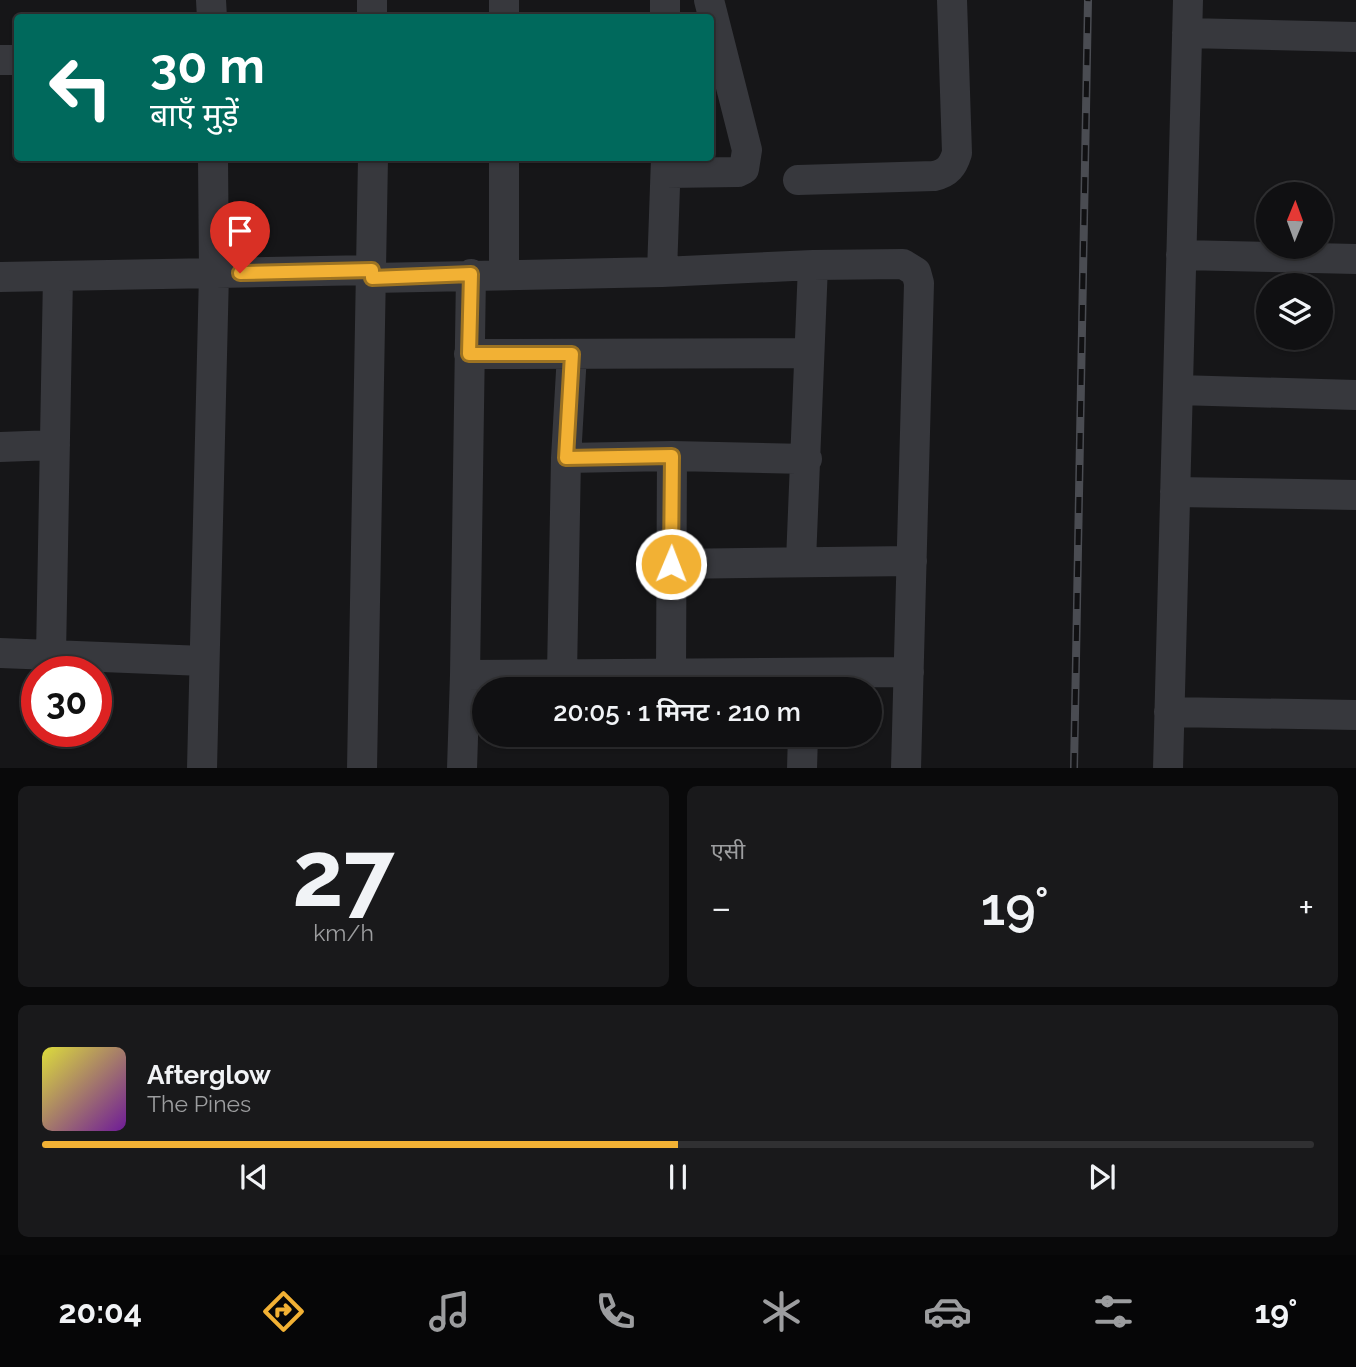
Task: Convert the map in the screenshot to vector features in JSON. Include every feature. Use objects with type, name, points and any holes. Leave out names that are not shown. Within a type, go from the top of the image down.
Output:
[{"type":"street","points":[[798,180],[934,176],[950,169],[957,153],[952,0]]},
{"type":"street","points":[[1168,768],[1188,0]]},
{"type":"street","points":[[662,272],[666,165],[738,172],[744,169],[747,160],[747,150],[714,20]]},
{"type":"street","points":[[1187,33],[1356,37]]},
{"type":"street","points":[[202,768],[214,273],[214,161]]},
{"type":"street","points":[[362,768],[373,161]]},
{"type":"street","points":[[504,161],[504,274]]},
{"type":"street","points":[[1181,255],[1356,259]]},
{"type":"street","points":[[0,277],[214,273],[662,272],[903,264],[911,267],[918,277],[906,768]]},
{"type":"street","points":[[801,561],[813,265]]},
{"type":"street","points":[[462,768],[471,274]]},
{"type":"street","points":[[51,655],[58,276]]},
{"type":"street","points":[[469,354],[809,353]]},
{"type":"street","points":[[562,674],[566,458],[572,354]]},
{"type":"street","points":[[1178,390],[1356,395]]},
{"type":"street","points":[[0,447],[55,445]]},
{"type":"street","points":[[566,458],[672,456],[807,459]]},
{"type":"street","points":[[671,673],[672,456]]},
{"type":"street","points":[[1175,492],[1356,495]]},
{"type":"street","points":[[671,564],[912,561]]},
{"type":"street","points":[[0,653],[204,661]]},
{"type":"street","points":[[851,677],[909,672]]},
{"type":"street","points":[[465,675],[671,673],[738,677]]},
{"type":"street","points":[[1169,712],[1356,715]]},
{"type":"street","points":[[802,768],[803,747]]},
{"type":"railway","points":[[1074,768],[1088,0]]},
{"type":"route","points":[[240,273],[372,270],[372,278],[471,274],[469,354],[572,354],[566,458],[672,456],[671,564]]}]
